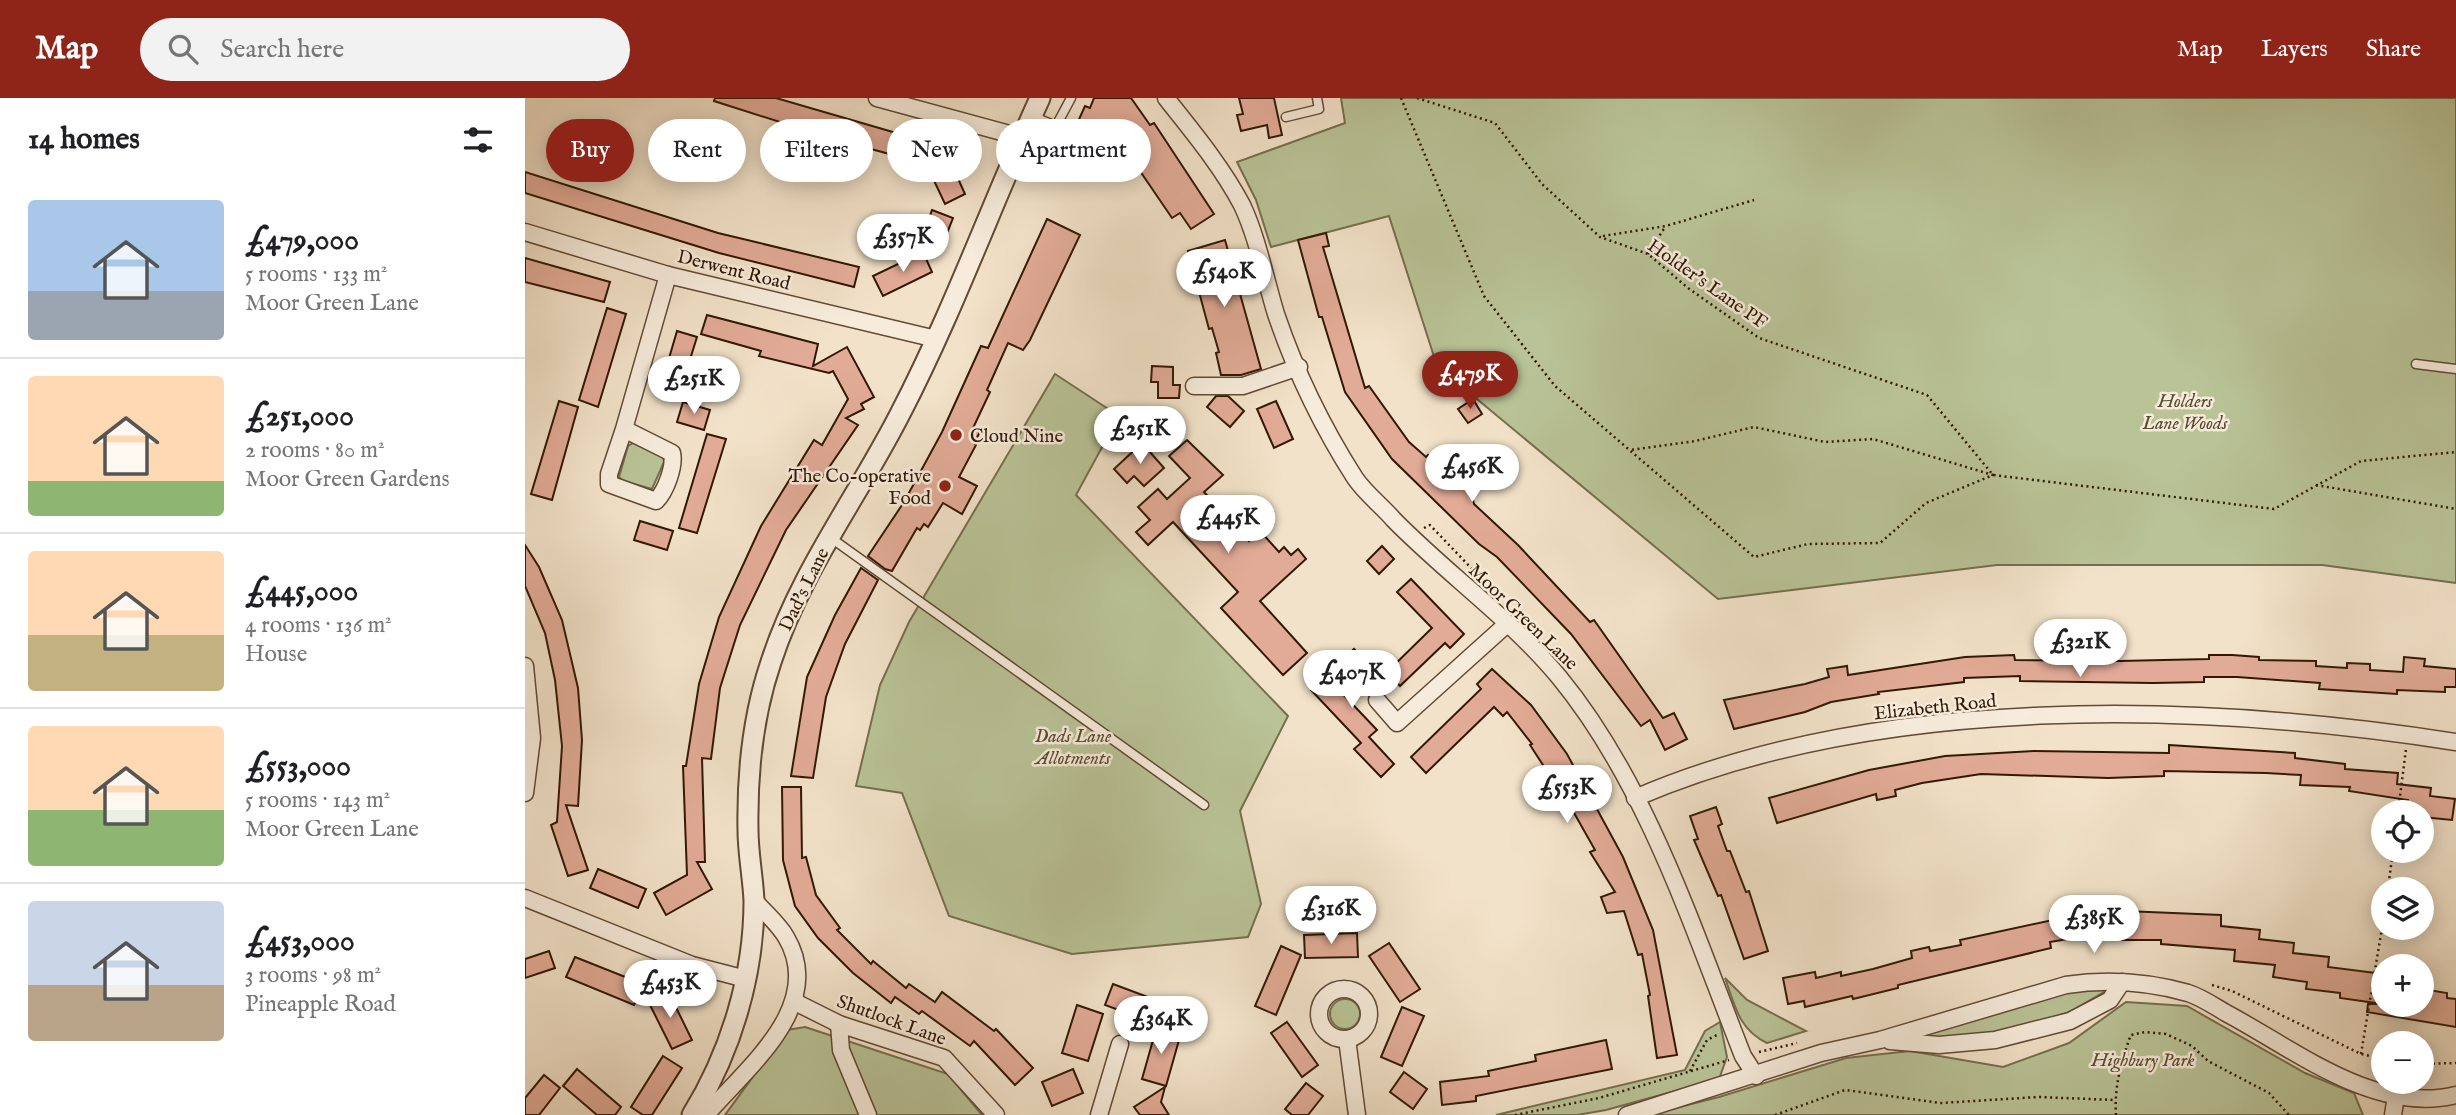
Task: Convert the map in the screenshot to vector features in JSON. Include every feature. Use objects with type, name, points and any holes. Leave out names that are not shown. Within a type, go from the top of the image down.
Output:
[{"type":"street","points":[[877,98],[996,130]]},
{"type":"street","name":"Moor Green Lane","points":[[1169,99],[1229,182],[1243,208],[1277,317],[1330,437],[1357,482],[1410,536],[1507,624],[1566,687],[1589,719],[1635,798],[1669,870],[1732,1027],[1755,1076]]},
{"type":"street","name":"Dad's Lane","points":[[692,1115],[731,1032],[746,979],[754,900],[748,832],[748,785],[769,665],[789,610],[899,416],[936,340],[1005,182]]},
{"type":"street","name":"Derwent Road","points":[[525,232],[668,275],[936,340]]},
{"type":"street","points":[[624,429],[672,453],[673,459],[662,494],[656,501],[609,484],[609,474],[668,275]]},
{"type":"street","points":[[1194,386],[1243,386],[1299,367]]},
{"type":"street","points":[[1377,700],[1397,723],[1507,624]]},
{"type":"street","points":[[525,666],[532,738],[525,793]]},
{"type":"street","name":"Elizabeth Road","points":[[1635,798],[1671,783],[1802,746],[1929,724],[2037,717],[2248,717],[2456,742]]},
{"type":"street","points":[[525,898],[692,965],[746,979]]},
{"type":"street","points":[[706,1115],[776,1036],[795,1002],[798,974],[792,949],[785,935],[754,900]]},
{"type":"street","points":[[1627,1115],[1821,1053],[1880,1040],[2066,985],[2096,981],[2122,982],[2190,994],[2249,1025],[2314,1066],[2396,1096],[2414,1101],[2456,1095]]},
{"type":"street","points":[[1880,1040],[1939,1045],[1994,1040],[2070,1021],[2090,1013],[2110,1000],[2122,982]]},
{"type":"street","name":"Shutlock Lane","points":[[795,1002],[839,1024],[944,1058],[996,1115]]},
{"type":"street","points":[[839,1024],[841,1051],[868,1115]]},
{"type":"street","points":[[1347,1039],[1357,1115]]},
{"type":"street","points":[[1099,1115],[1120,1044]]},
{"type":"street","points":[[2393,1115],[2396,1096]]},
{"type":"lane","points":[[1036,107],[1056,126],[1071,98]]},
{"type":"lane","points":[[1286,117],[1319,109],[1317,98]]},
{"type":"lane","points":[[2416,364],[2456,369]]},
{"type":"lane","points":[[829,536],[1204,805]]},
{"type":"path","points":[[1401,98],[1484,296],[1555,386],[1754,556],[1808,544],[1880,543],[1926,503],[1993,475]]},
{"type":"path","name":"Holder's Lane PF","points":[[1417,98],[1495,123],[1542,184],[1600,237],[1648,254],[1688,288],[1759,338],[1927,395],[1993,475]]},
{"type":"path","points":[[1600,237],[1667,226],[1754,200]]},
{"type":"path","points":[[1648,254],[1667,226]]},
{"type":"path","points":[[1631,450],[1695,442],[1755,427],[1825,442],[1873,439],[1993,475],[2274,509],[2361,461],[2456,452]]},
{"type":"path","points":[[2316,485],[2456,509]]},
{"type":"path","points":[[2400,800],[2408,735]]},
{"type":"path","points":[[2361,1055],[2380,940]]},
{"type":"path","points":[[1687,1097],[1689,1073],[1707,1040],[1732,1027]]},
{"type":"path","points":[[2116,1115],[2115,1100],[2131,1035],[2145,1031],[2166,1034],[2192,1046],[2208,1061],[2269,1093],[2289,1115]]},
{"type":"path","points":[[2434,1064],[2456,1063]]},
{"type":"path","points":[[1775,1115],[1845,1090],[1941,1103],[2038,1097],[2115,1100]]},
{"type":"green space","name":"Holders Lane Woods","points":[[1341,98],[2456,98],[2456,583],[2322,565],[1997,565],[1718,599],[1437,366],[1389,216],[1271,247],[1256,200],[1237,162],[1345,123]]},
{"type":"green space","name":"Dads Lane Allotments","points":[[1055,374],[1119,416],[1076,495],[1288,716],[1240,811],[1261,904],[1248,937],[1072,954],[949,916],[902,793],[856,786],[880,685],[909,622]]},
{"type":"green space","points":[[633,443],[663,456],[664,462],[652,489],[623,481],[619,477],[628,446]]},
{"type":"green space","points":[[1725,978],[1747,1000],[1806,1031],[1767,1043],[1758,1038],[1739,1016]]},
{"type":"green space","points":[[2066,989],[2109,989],[2070,1012],[1995,1036],[1896,1038]]},
{"type":"green space","points":[[1345,999],[1351,1000],[1359,1008],[1359,1020],[1351,1028],[1345,1029],[1339,1028],[1331,1020],[1330,1014],[1331,1008],[1339,1000]]},
{"type":"green space","name":"Highbury Park","points":[[2126,1002],[2187,1006],[2305,1073],[2354,1093],[2363,1115],[1648,1115],[1719,1097],[1846,1058],[1910,1051],[2003,1067],[2069,1043]]},
{"type":"green space","points":[[1720,1022],[1727,1057],[1719,1079],[1606,1110],[1577,1115],[1496,1115],[1685,1070],[1705,1031]]},
{"type":"green space","points":[[805,1027],[948,1074],[982,1115],[725,1115],[787,1030]]},
{"type":"building","points":[[715,98],[776,98],[848,119],[770,119],[714,101]]},
{"type":"building","points":[[1094,98],[1131,98],[1146,119],[1079,119],[1085,106],[1090,108]]},
{"type":"building","points":[[1239,98],[1274,98],[1282,135],[1269,138],[1267,125],[1241,131],[1237,115],[1243,114]]},
{"type":"building","points":[[1154,123],[1214,214],[1191,229],[1180,213],[1172,218],[1147,182],[1151,182],[1151,124]]},
{"type":"building","points":[[873,126],[887,130],[887,153],[873,150]]},
{"type":"building","points":[[525,172],[546,179],[546,182],[557,182],[718,233],[859,267],[854,287],[719,253],[525,193]]},
{"type":"building","points":[[935,182],[960,182],[965,194],[945,204]]},
{"type":"building","points":[[932,210],[953,218],[943,243],[922,238]]},
{"type":"building","points":[[1047,219],[1080,235],[1030,340],[1023,350],[1008,343],[987,390],[990,392],[973,428],[980,432],[974,443],[976,445],[959,477],[977,486],[962,514],[943,503],[928,527],[924,524],[920,530],[917,528],[892,571],[885,569],[868,556],[904,502],[942,432],[981,346],[988,348]]},
{"type":"building","points":[[1326,233],[1329,246],[1323,247],[1365,388],[1369,386],[1409,442],[1426,457],[1428,455],[1445,473],[1448,469],[1471,491],[1474,504],[1518,545],[1590,622],[1594,620],[1663,718],[1674,713],[1687,739],[1665,750],[1650,720],[1641,726],[1571,634],[1497,557],[1479,544],[1392,459],[1345,392],[1322,317],[1319,317],[1298,240]]},
{"type":"building","points":[[1225,240],[1261,369],[1241,375],[1221,375],[1216,353],[1219,352],[1212,328],[1209,329],[1188,251]]},
{"type":"building","points":[[923,252],[932,272],[883,296],[873,276]]},
{"type":"building","points":[[525,258],[610,282],[604,302],[525,282]]},
{"type":"building","points":[[607,308],[626,314],[598,407],[579,400]]},
{"type":"building","points":[[707,315],[818,344],[813,366],[847,347],[874,397],[861,404],[864,409],[846,418],[858,425],[786,530],[740,625],[720,688],[711,759],[702,758],[705,862],[697,862],[712,889],[666,915],[654,893],[687,875],[683,766],[686,766],[699,684],[719,617],[761,526],[814,440],[822,445],[848,399],[833,371],[829,373],[759,356],[761,351],[701,334]]},
{"type":"building","points":[[677,331],[697,337],[679,395],[660,389]]},
{"type":"building","points":[[1152,366],[1173,367],[1173,385],[1180,385],[1179,398],[1158,398],[1158,382],[1151,382]]},
{"type":"building","points":[[1216,396],[1228,396],[1244,411],[1230,427],[1207,407]]},
{"type":"building","points":[[1473,399],[1482,414],[1468,423],[1458,409]]},
{"type":"building","points":[[559,401],[578,407],[552,500],[531,494]]},
{"type":"building","points":[[1276,401],[1293,439],[1274,448],[1257,409]]},
{"type":"building","points":[[683,402],[710,410],[704,430],[677,422]]},
{"type":"building","points":[[707,434],[726,439],[697,533],[679,528]]},
{"type":"building","points":[[1187,440],[1223,475],[1204,492],[1249,541],[1260,531],[1279,552],[1284,547],[1291,555],[1298,549],[1306,559],[1260,601],[1307,653],[1283,675],[1221,608],[1238,592],[1173,522],[1148,545],[1136,532],[1150,520],[1138,507],[1158,489],[1167,499],[1190,478],[1169,456]]},
{"type":"building","points":[[1142,443],[1164,468],[1144,486],[1134,476],[1127,483],[1114,469]]},
{"type":"building","points":[[640,521],[673,531],[667,550],[634,540]]},
{"type":"building","points":[[525,545],[539,567],[562,620],[578,688],[582,740],[578,806],[566,805],[588,870],[568,876],[551,825],[557,822],[562,746],[555,680],[545,633],[525,586]]},
{"type":"building","points":[[1382,546],[1394,559],[1379,574],[1367,561]]},
{"type":"building","points":[[861,568],[878,580],[845,644],[826,697],[813,778],[791,776],[807,677],[835,615]]},
{"type":"building","points":[[1411,579],[1464,634],[1450,648],[1445,643],[1400,686],[1387,672],[1432,628],[1397,592]]},
{"type":"building","points":[[1354,649],[1369,664],[1340,691],[1377,730],[1369,737],[1394,764],[1381,777],[1354,749],[1361,743],[1311,690]]},
{"type":"building","points":[[2014,655],[2015,660],[2119,661],[2209,659],[2209,655],[2232,655],[2259,657],[2259,660],[2316,661],[2316,666],[2347,668],[2347,663],[2370,664],[2370,670],[2403,672],[2404,657],[2425,659],[2424,666],[2456,669],[2456,687],[2445,687],[2445,692],[2397,690],[2397,694],[2319,689],[2320,683],[2237,677],[2204,677],[2204,682],[2153,683],[2020,681],[2020,676],[1964,678],[1964,682],[1878,692],[1879,694],[1831,702],[1805,712],[1734,729],[1724,700],[1829,677],[1827,669],[1847,666],[1848,675],[1965,657]]},
{"type":"building","points":[[1492,669],[1531,705],[1567,754],[1623,857],[1653,930],[1677,1055],[1657,1058],[1642,954],[1638,955],[1624,911],[1607,913],[1601,897],[1615,892],[1590,852],[1595,850],[1556,781],[1554,782],[1530,745],[1532,744],[1507,712],[1503,716],[1494,707],[1426,773],[1411,757],[1481,689],[1477,684]]},
{"type":"building","points":[[2169,745],[2295,753],[2295,758],[2345,764],[2345,769],[2398,773],[2397,784],[2431,788],[2430,796],[2455,799],[2452,820],[2434,818],[2434,800],[2408,800],[2349,791],[2350,787],[2300,785],[2301,775],[2266,773],[2164,771],[2164,776],[2108,778],[1981,774],[1922,783],[1895,790],[1896,796],[1877,800],[1876,794],[1777,823],[1769,798],[1869,770],[1945,756],[2034,751],[2169,753]]},
{"type":"building","points":[[782,787],[801,787],[802,858],[806,857],[816,895],[840,928],[837,930],[871,964],[873,961],[906,988],[909,984],[935,1002],[942,992],[994,1031],[996,1029],[1033,1068],[1015,1085],[974,1041],[970,1046],[922,1011],[919,1014],[895,997],[891,1003],[853,973],[818,938],[795,906],[783,860]]},
{"type":"building","points":[[1716,807],[1722,824],[1718,826],[1727,851],[1730,851],[1746,892],[1749,891],[1768,951],[1744,959],[1721,895],[1718,896],[1694,840],[1698,839],[1690,816]]},
{"type":"building","points":[[598,869],[646,889],[638,908],[590,888]]},
{"type":"building","points":[[2100,910],[2221,915],[2221,926],[2260,930],[2259,939],[2294,943],[2293,953],[2329,957],[2328,967],[2371,972],[2371,1002],[2340,998],[2340,993],[2306,989],[2307,982],[2273,977],[2275,965],[2234,961],[2235,950],[2161,944],[2161,940],[2122,940],[2122,936],[2085,936],[2050,942],[2051,948],[1898,985],[1898,988],[1853,999],[1852,996],[1805,1007],[1804,1001],[1788,1004],[1783,978],[1815,972],[1816,978],[1841,972],[1841,976],[1873,969],[1912,958],[1911,951],[1929,947],[1930,951],[1961,945],[1960,940],[2067,917],[2067,913]]},
{"type":"building","points":[[1357,933],[1358,957],[1305,958],[1304,935]]},
{"type":"building","points":[[1389,943],[1420,989],[1400,1002],[1369,956]]},
{"type":"building","points":[[1281,946],[1301,955],[1276,1015],[1255,1006]]},
{"type":"building","points":[[549,951],[555,968],[525,978],[525,959]]},
{"type":"building","points":[[575,957],[643,984],[634,1005],[566,977]]},
{"type":"building","points":[[1113,984],[1164,1003],[1157,1024],[1105,1005]]},
{"type":"building","points":[[668,991],[692,1040],[672,1049],[648,1001]]},
{"type":"building","points":[[2434,991],[2447,993],[2447,998],[2456,999],[2456,1027],[2397,1017],[2434,1017]]},
{"type":"building","points":[[1077,1005],[1103,1014],[1088,1061],[1062,1053]]},
{"type":"building","points":[[1402,1007],[1424,1016],[1402,1066],[1381,1057]]},
{"type":"building","points":[[1287,1022],[1318,1065],[1302,1077],[1271,1033]]},
{"type":"building","points":[[1157,1026],[1181,1033],[1166,1086],[1142,1079]]},
{"type":"building","points":[[1606,1040],[1612,1069],[1476,1096],[1476,1101],[1442,1105],[1440,1082],[1489,1076],[1488,1071],[1536,1061],[1535,1055]]},
{"type":"building","points":[[663,1056],[682,1068],[652,1115],[643,1115],[631,1107]]},
{"type":"building","points":[[577,1069],[621,1107],[615,1115],[597,1115],[563,1086]]},
{"type":"building","points":[[1073,1069],[1083,1093],[1052,1106],[1042,1082]]},
{"type":"building","points":[[1404,1072],[1427,1089],[1413,1109],[1390,1092]]},
{"type":"building","points":[[544,1075],[560,1088],[539,1115],[525,1115],[525,1098]]},
{"type":"building","points":[[1306,1083],[1323,1096],[1308,1115],[1292,1115],[1285,1109]]},
{"type":"building","points":[[1165,1087],[1161,1102],[1169,1115],[1140,1115],[1134,1107]]},
{"type":"place","name":"Cloud Nine","points":[[956,435]]},
{"type":"place","name":"The Co-operative Food","points":[[945,486]]}]
